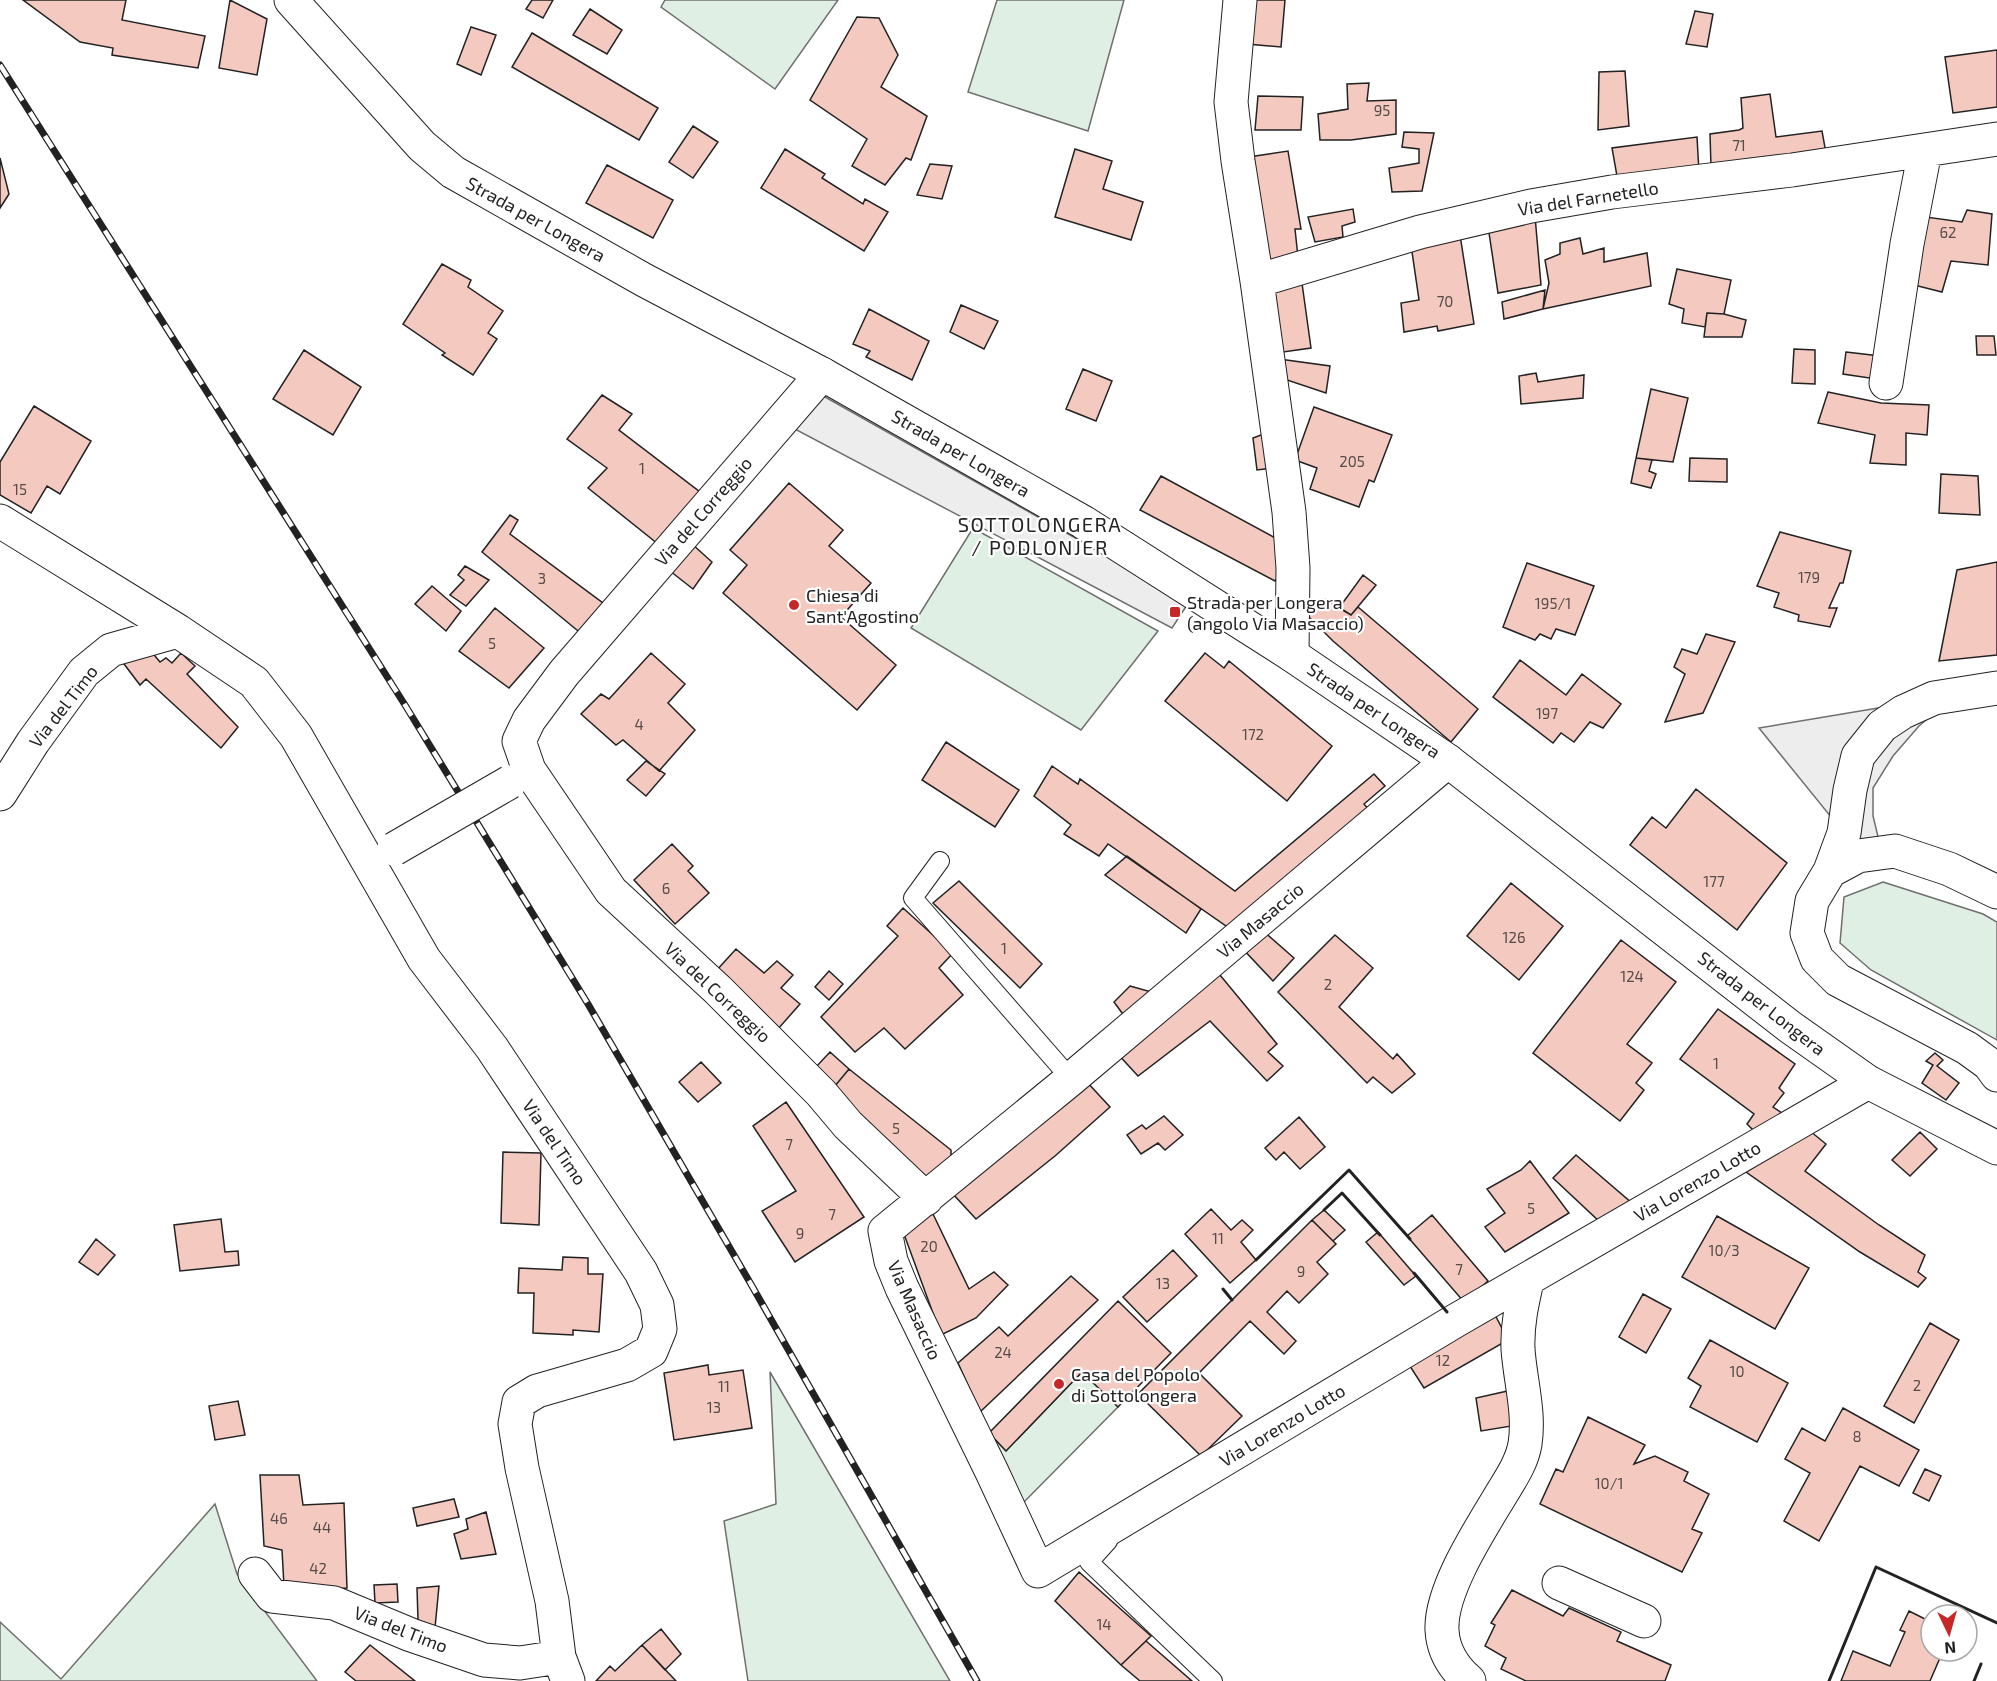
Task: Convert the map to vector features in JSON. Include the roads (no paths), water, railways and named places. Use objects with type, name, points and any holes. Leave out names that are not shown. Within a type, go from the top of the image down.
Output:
[{"type":"street","name":"Strada per Longera","points":[[291,0],[422,146],[453,172],[644,280],[822,374],[1083,522],[1292,655],[1449,761],[1790,1027],[1868,1082],[1997,1148]]},
{"type":"street","points":[[1240,0],[1231,102],[1289,512],[1293,568],[1292,655]]},
{"type":"street","name":"Via del Farnetello","points":[[1257,281],[1420,232],[1531,206],[1612,192],[1792,170],[1997,139]]},
{"type":"street","points":[[1886,383],[1907,244],[1925,151]]},
{"type":"street","name":"Via del Correggio","points":[[822,374],[564,673],[529,720],[519,741],[520,776],[611,891],[718,990],[821,1093],[848,1125],[926,1199]]},
{"type":"street","name":"Via del Timo","points":[[0,521],[254,682],[296,736],[382,856],[424,959],[492,1048],[580,1178],[641,1272],[657,1305],[660,1329],[651,1351],[627,1365],[537,1390],[519,1402],[515,1424],[520,1457],[552,1601],[563,1669],[484,1660],[411,1635],[334,1603],[272,1596],[255,1574]]},
{"type":"street","name":"Via del Timo","points":[[0,794],[33,742],[84,672],[111,650],[178,632]]},
{"type":"street","points":[[1997,688],[1934,698],[1903,712],[1882,726],[1858,756],[1844,833],[1830,871],[1812,902],[1807,933],[1817,959],[1838,980],[1967,1048],[1989,1064],[1997,1075]]},
{"type":"street","name":"Via Masaccio","points":[[1038,1571],[902,1288],[891,1261],[885,1231],[1071,1079],[1449,761]]},
{"type":"street","points":[[382,856],[520,776]]},
{"type":"street","points":[[1830,871],[1858,856],[1895,851],[1949,869],[1997,892]]},
{"type":"street","name":"Via Lorenzo Lotto","points":[[1038,1571],[1460,1318],[1868,1082]]},
{"type":"street","points":[[1469,1681],[1455,1668],[1446,1650],[1442,1630],[1444,1609],[1454,1582],[1478,1533],[1518,1466],[1525,1447],[1524,1400],[1518,1348],[1519,1315],[1527,1281]]},
{"type":"street","points":[[1559,1583],[1644,1622]]},
{"type":"lane","points":[[940,861],[913,898],[1071,1079]]},
{"type":"lane","points":[[1155,1501],[1103,1545],[1089,1562],[1213,1681]]},
{"type":"railway","points":[[0,65],[405,705],[588,1004],[977,1681]]},
{"type":"place","name":"Chiesa di Sant'Agostino","points":[[794,605]]},
{"type":"place","name":"Strada per Longera (angolo Via Masaccio)","points":[[1175,612]]},
{"type":"place","name":"Casa del Popolo di Sottolongera","points":[[1059,1384]]},
{"type":"district","name":"SOTTOLONGERA / PODLONJER","points":[[1040,536]]}]
